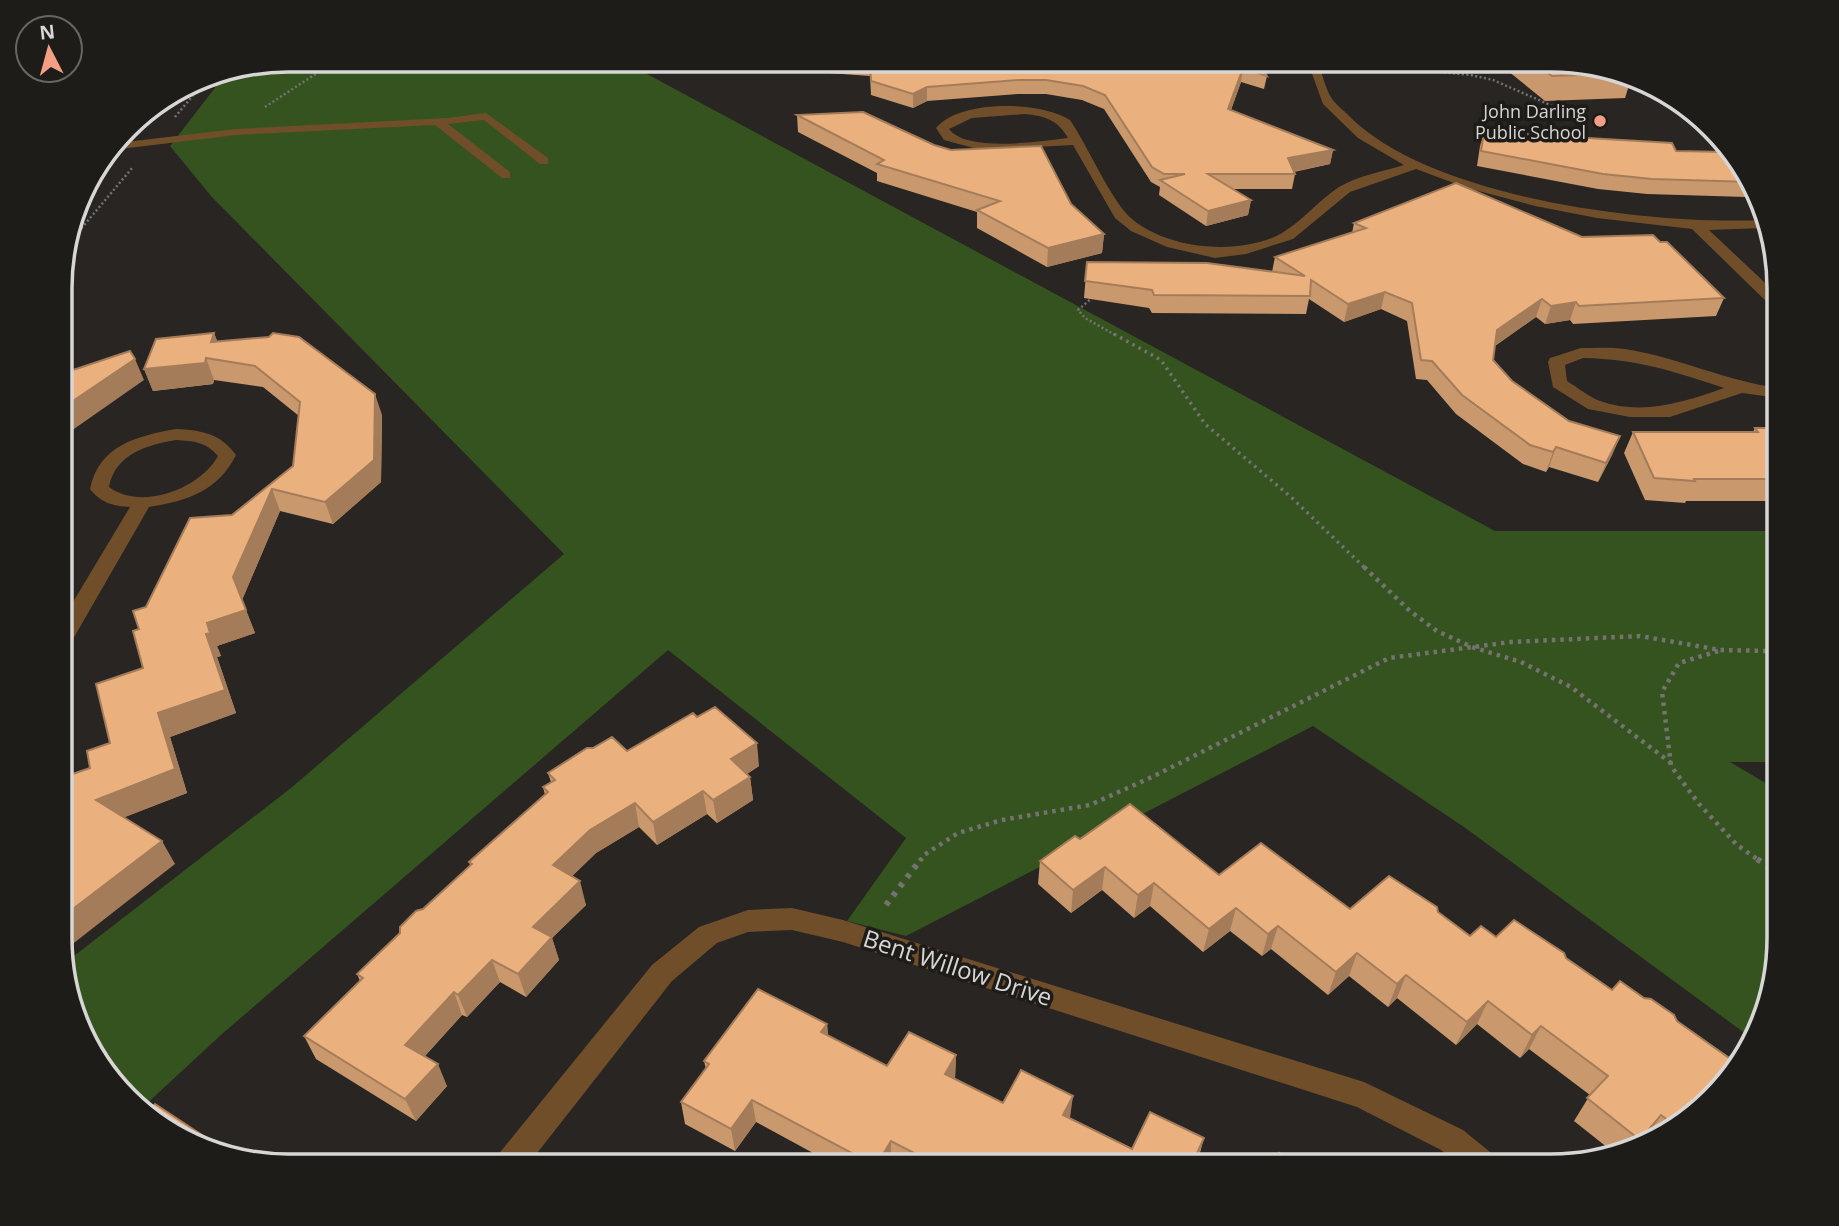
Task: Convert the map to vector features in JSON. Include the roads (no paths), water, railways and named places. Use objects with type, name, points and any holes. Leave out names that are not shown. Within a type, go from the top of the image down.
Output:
[{"type":"street","points":[[1313,72],[1314,78],[1338,115],[1372,141],[1416,165],[1469,186],[1558,208],[1696,225],[1757,224]]},
{"type":"street","points":[[1076,141],[982,147],[962,145],[950,140],[943,134],[942,128],[951,118],[963,116],[1032,111],[1058,118],[1066,123],[1120,215],[1128,222],[1167,243],[1215,254],[1241,251],[1288,236],[1345,189],[1416,165]]},
{"type":"street","points":[[1696,225],[1767,293]]},
{"type":"street","points":[[1741,388],[1671,412],[1630,412],[1594,405],[1559,383],[1556,362],[1581,353],[1623,354],[1668,364],[1741,388],[1767,391]]},
{"type":"street","points":[[72,622],[142,503],[176,497],[200,487],[221,470],[227,455],[222,443],[206,436],[186,434],[144,441],[120,452],[103,466],[98,476],[99,489],[114,500],[142,503]]},
{"type":"street","name":"Bent Willow Drive","points":[[518,1154],[662,973],[708,935],[748,921],[792,919],[843,931],[1364,1096],[1452,1140],[1469,1154]]},
{"type":"lane","points":[[126,145],[223,134],[486,116],[544,161]]},
{"type":"lane","points":[[437,121],[506,175]]},
{"type":"place","name":"John Darling Public School","points":[[1600,121]]}]
